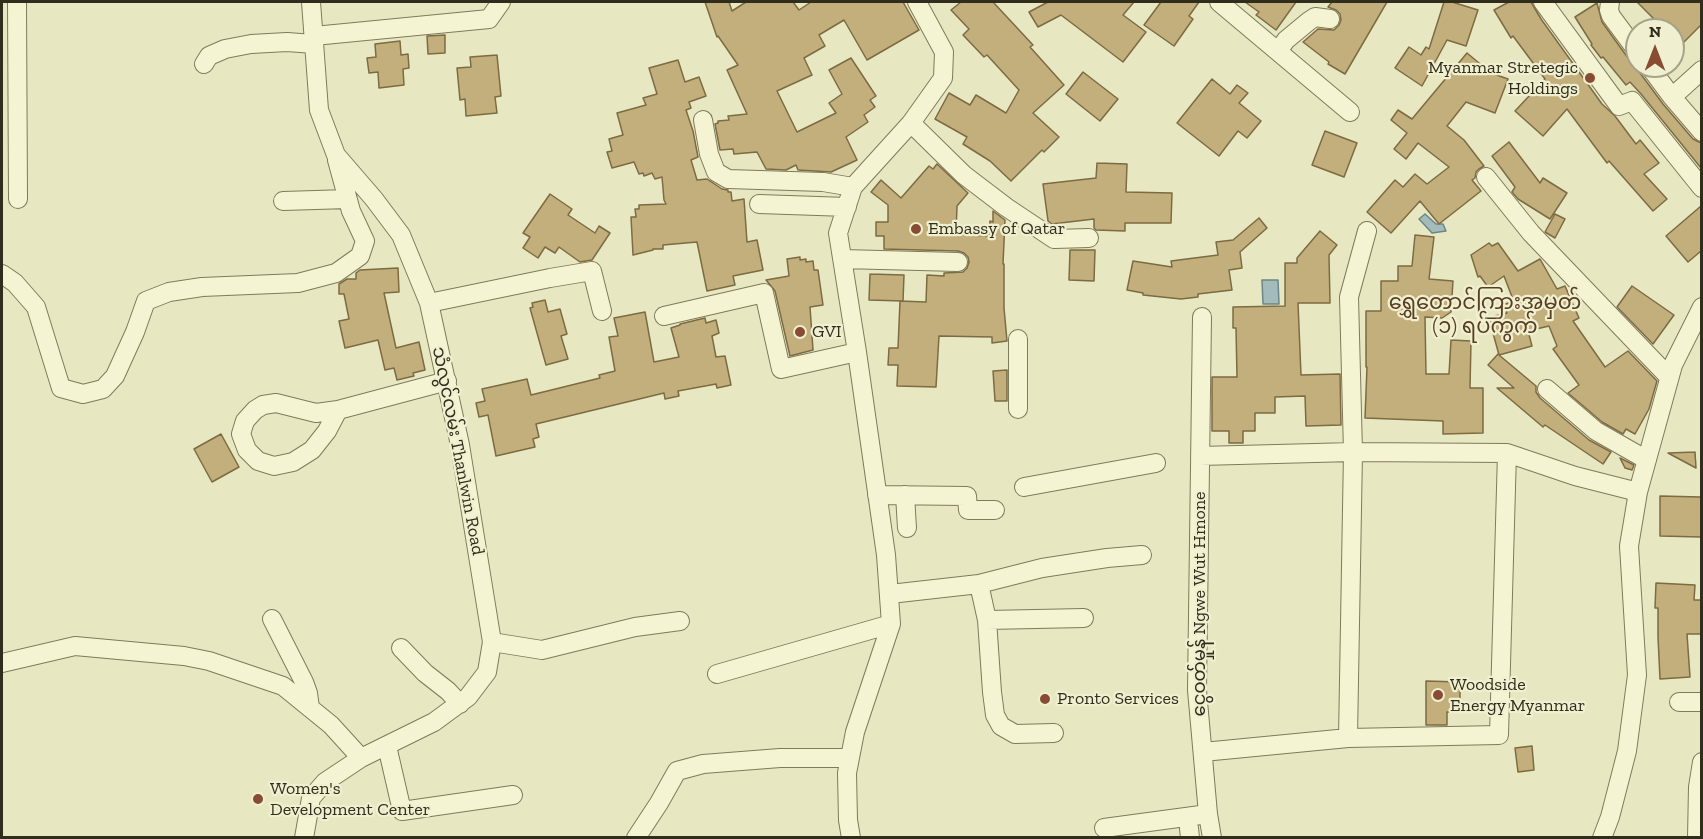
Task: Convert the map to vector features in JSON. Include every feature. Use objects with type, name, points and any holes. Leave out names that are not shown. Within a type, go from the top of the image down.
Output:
[{"type":"street","points":[[3,2],[9,2]]},
{"type":"street","points":[[17,2],[18,199]]},
{"type":"street","name":"သံလွင်လမ်း Thanlwin Road","points":[[304,837],[310,798],[325,782],[361,758],[434,722],[460,704],[487,672],[492,642],[460,445],[429,303],[401,235],[336,155],[319,110],[311,2]]},
{"type":"street","points":[[204,64],[209,56],[225,49],[251,44],[314,40],[489,19],[501,2]]},
{"type":"street","points":[[851,837],[848,820],[847,773],[855,732],[891,624],[890,594],[877,495],[838,233],[854,187],[911,123],[943,78],[944,52],[917,2]]},
{"type":"street","points":[[1219,2],[1350,112]]},
{"type":"street","points":[[1543,2],[1618,106],[1632,101],[1701,188]]},
{"type":"street","points":[[1610,2],[1611,16],[1625,35]]},
{"type":"street","points":[[1278,51],[1286,40],[1308,21],[1315,17],[1330,19]]},
{"type":"street","points":[[1672,97],[1701,70]]},
{"type":"street","points":[[1658,78],[1701,132]]},
{"type":"street","points":[[703,120],[709,154],[716,172],[728,179],[823,182],[854,187]]},
{"type":"street","points":[[911,123],[964,175],[1054,239],[1089,238]]},
{"type":"street","points":[[2,274],[15,283],[36,307],[61,388],[83,394],[103,389],[115,376],[146,301],[169,292],[202,287],[298,283],[336,273],[360,256],[365,241],[351,211],[336,155]]},
{"type":"street","points":[[1486,177],[1531,233],[1669,377]]},
{"type":"street","points":[[283,201],[348,199]]},
{"type":"street","points":[[759,204],[847,207]]},
{"type":"street","points":[[1348,738],[1353,452],[1349,297],[1367,231]]},
{"type":"street","points":[[842,259],[958,262]]},
{"type":"street","points":[[429,303],[592,271],[602,311]]},
{"type":"street","points":[[664,316],[764,293],[781,369],[857,352]]},
{"type":"street","points":[[1602,837],[1610,817],[1628,751],[1637,675],[1629,546],[1638,492],[1673,365],[1701,307]]},
{"type":"street","name":"ငွေဝတ်မှုန် Ngwe Wut Hmone","points":[[1202,317],[1197,690],[1212,837]]},
{"type":"street","points":[[1018,339],[1018,409]]},
{"type":"street","points":[[338,410],[327,431],[312,450],[293,462],[274,466],[258,461],[247,450],[241,434],[245,421],[263,405],[276,403],[316,413],[338,410],[447,381]]},
{"type":"street","points":[[1546,389],[1596,431],[1647,460]]},
{"type":"street","points":[[1200,456],[1353,452],[1507,453],[1575,476],[1638,492]]},
{"type":"street","points":[[1203,752],[1348,738],[1499,735],[1507,453]]},
{"type":"street","points":[[1024,487],[1156,464]]},
{"type":"street","points":[[877,495],[967,495],[968,510],[995,510]]},
{"type":"street","points":[[905,495],[907,528]]},
{"type":"street","points":[[890,594],[979,584],[1042,568],[1142,555]]},
{"type":"street","points":[[979,584],[987,620],[995,715],[1001,726],[1015,734],[1054,733]]},
{"type":"street","points":[[987,620],[1084,618]]},
{"type":"street","points":[[272,620],[304,682],[310,708]]},
{"type":"street","points":[[492,642],[542,650],[635,627],[680,621]]},
{"type":"street","points":[[717,674],[891,624]]},
{"type":"street","points":[[2,663],[75,646],[209,660],[283,686],[331,725],[361,758]]},
{"type":"street","points":[[401,648],[424,673],[448,691],[460,704]]},
{"type":"street","points":[[1679,702],[1701,702]]},
{"type":"street","points":[[387,746],[402,811],[513,795]]},
{"type":"street","points":[[636,837],[659,804],[677,771],[703,764],[780,758],[850,758]]},
{"type":"street","points":[[1697,837],[1701,762]]},
{"type":"street","points":[[1104,828],[1208,814]]},
{"type":"water","points":[[1425,214],[1436,224],[1443,224],[1446,231],[1432,233],[1419,219]]},
{"type":"water","points":[[1262,280],[1278,280],[1279,304],[1263,304]]},
{"type":"building","points":[[705,2],[729,2],[732,11],[746,2],[793,2],[799,10],[811,2],[903,2],[919,30],[867,60],[844,20],[819,35],[825,46],[804,58],[812,75],[777,91],[797,132],[836,113],[829,103],[842,94],[829,70],[851,58],[876,96],[870,100],[875,107],[864,115],[868,122],[846,137],[857,160],[831,172],[798,170],[796,165],[786,170],[766,169],[757,152],[734,154],[733,149],[720,150],[715,124],[718,121],[729,120],[728,116],[747,114],[727,70],[738,65],[717,37]]},
{"type":"building","points":[[961,2],[993,2],[1033,45],[1030,47],[1064,85],[1033,113],[1059,137],[1044,152],[1042,150],[1011,181],[990,161],[963,144],[967,137],[935,119],[949,93],[970,105],[976,95],[1006,113],[1019,90],[987,55],[984,57],[963,35],[969,29],[951,10]]},
{"type":"building","points":[[1048,2],[1134,2],[1123,15],[1146,32],[1123,62],[1061,15],[1038,27],[1029,12]]},
{"type":"building","points":[[1161,2],[1199,2],[1189,16],[1193,19],[1174,46],[1144,25]]},
{"type":"building","points":[[1245,2],[1296,2],[1276,30],[1256,15],[1259,12]]},
{"type":"building","points":[[1332,2],[1387,2],[1345,74],[1328,64],[1329,62],[1303,42],[1318,29],[1334,30],[1339,25],[1340,14],[1328,7]]},
{"type":"building","points":[[1444,2],[1452,2],[1478,10],[1466,46],[1447,40],[1422,86],[1395,68],[1409,47],[1421,55],[1426,47],[1429,49]]},
{"type":"building","points":[[1509,2],[1531,2],[1602,104],[1615,116],[1636,144],[1640,140],[1659,163],[1644,174],[1667,199],[1653,211],[1609,161],[1607,163],[1567,109],[1543,136],[1515,111],[1545,79],[1513,36],[1511,38],[1494,10]]},
{"type":"building","points":[[1637,2],[1701,2],[1701,25],[1685,41],[1685,18],[1653,18]]},
{"type":"building","points":[[1597,3],[1602,22],[1625,54],[1625,78],[1644,78],[1693,139],[1701,143],[1701,168],[1641,94],[1630,82],[1626,85],[1603,57],[1601,58],[1575,17]]},
{"type":"building","points":[[445,35],[445,53],[428,54],[427,36]]},
{"type":"building","points":[[400,41],[401,55],[408,54],[409,68],[403,69],[404,85],[379,88],[378,72],[369,73],[367,58],[376,57],[375,44]]},
{"type":"building","points":[[1467,53],[1491,73],[1508,79],[1495,113],[1466,102],[1447,126],[1464,140],[1484,166],[1476,172],[1472,180],[1481,191],[1439,224],[1420,201],[1391,233],[1367,212],[1395,180],[1403,187],[1415,174],[1427,184],[1449,167],[1418,143],[1406,159],[1394,149],[1407,133],[1391,120],[1398,110],[1412,119]]},
{"type":"building","points":[[497,55],[501,96],[495,97],[497,113],[466,116],[465,99],[460,100],[457,68],[471,67],[470,57]]},
{"type":"building","points":[[678,60],[685,82],[699,77],[706,96],[689,102],[691,108],[686,110],[698,157],[691,160],[697,180],[707,179],[722,189],[728,190],[731,192],[732,201],[744,199],[747,242],[757,240],[763,270],[733,276],[735,285],[707,291],[697,242],[663,245],[663,249],[653,249],[633,255],[631,217],[636,217],[635,209],[639,209],[639,205],[666,204],[662,177],[655,179],[652,173],[644,176],[643,173],[639,174],[634,162],[612,168],[607,152],[612,151],[609,139],[623,135],[617,113],[646,105],[643,98],[657,94],[649,68]]},
{"type":"building","points":[[1083,72],[1118,99],[1100,121],[1066,94]]},
{"type":"building","points":[[1212,79],[1230,94],[1237,85],[1248,93],[1239,103],[1261,121],[1247,138],[1238,131],[1219,156],[1177,123]]},
{"type":"building","points":[[1325,131],[1357,143],[1344,177],[1312,165]]},
{"type":"building","points":[[1509,142],[1540,183],[1543,178],[1567,193],[1550,219],[1518,199],[1512,192],[1515,187],[1492,156]]},
{"type":"building","points":[[1097,163],[1127,164],[1126,192],[1172,193],[1171,223],[1125,223],[1125,231],[1096,230],[1094,219],[1052,224],[1048,221],[1043,184],[1096,178]]},
{"type":"building","points":[[937,164],[968,193],[957,206],[956,234],[989,236],[993,211],[1005,220],[1003,264],[1007,341],[992,343],[992,337],[939,336],[936,387],[897,386],[898,365],[888,365],[889,348],[898,348],[900,301],[926,302],[927,275],[944,276],[944,273],[963,272],[969,262],[964,253],[958,251],[884,249],[884,236],[876,236],[876,222],[888,222],[888,205],[871,192],[881,180],[901,198],[929,166],[933,169]]},
{"type":"building","points":[[550,194],[572,209],[568,215],[595,233],[599,226],[610,233],[592,260],[580,262],[559,247],[555,253],[545,247],[538,258],[523,248],[530,237],[523,233]]},
{"type":"building","points":[[1701,206],[1701,251],[1688,262],[1666,236]]},
{"type":"building","points":[[1555,214],[1565,219],[1555,238],[1545,232]]},
{"type":"building","points":[[1259,218],[1267,228],[1240,252],[1242,268],[1229,270],[1232,290],[1198,294],[1198,297],[1181,299],[1143,295],[1143,293],[1127,290],[1133,261],[1172,267],[1171,261],[1218,255],[1216,242],[1233,240]]},
{"type":"building","points":[[1320,231],[1337,245],[1329,255],[1330,303],[1298,303],[1301,375],[1340,374],[1341,425],[1306,426],[1305,396],[1275,397],[1275,413],[1255,413],[1255,431],[1243,431],[1243,443],[1229,443],[1229,431],[1212,431],[1212,377],[1237,377],[1233,307],[1285,306],[1285,263],[1297,263],[1297,258]]},
{"type":"building","points":[[1415,235],[1434,237],[1429,279],[1453,281],[1451,312],[1442,318],[1425,317],[1426,374],[1449,374],[1451,340],[1471,341],[1470,388],[1483,388],[1483,433],[1443,434],[1443,421],[1365,418],[1366,311],[1381,311],[1381,281],[1398,281],[1398,266],[1412,266]]},
{"type":"building","points":[[1489,243],[1492,246],[1498,243],[1518,271],[1540,259],[1557,289],[1565,286],[1579,318],[1573,321],[1605,367],[1628,351],[1657,381],[1649,409],[1635,434],[1626,429],[1623,434],[1602,422],[1568,393],[1579,385],[1553,349],[1557,346],[1549,326],[1528,331],[1532,346],[1499,355],[1490,322],[1496,320],[1495,316],[1507,313],[1504,304],[1514,302],[1504,276],[1488,287],[1480,276],[1478,277],[1471,255]]},
{"type":"building","points":[[1070,250],[1095,250],[1094,281],[1069,280]]},
{"type":"building","points":[[800,257],[800,260],[806,259],[806,262],[813,261],[814,270],[818,270],[823,305],[810,307],[813,350],[790,356],[775,291],[766,280],[789,276],[787,259]]},
{"type":"building","points":[[398,268],[399,292],[384,293],[396,348],[419,342],[425,370],[413,373],[414,376],[397,380],[394,368],[385,370],[378,340],[345,348],[339,321],[349,319],[344,294],[339,294],[339,284],[347,279],[356,279],[356,273],[360,270]]},
{"type":"building","points":[[870,274],[904,275],[903,301],[869,300]]},
{"type":"building","points":[[1632,286],[1674,315],[1653,344],[1617,307]]},
{"type":"building","points":[[545,300],[548,312],[560,309],[567,334],[561,336],[568,359],[546,365],[530,308],[533,307],[532,303]]},
{"type":"building","points":[[645,312],[654,362],[679,357],[671,328],[705,318],[706,323],[716,320],[719,333],[712,336],[716,357],[725,356],[731,385],[717,388],[716,384],[678,391],[679,396],[665,399],[664,393],[536,424],[539,437],[533,439],[535,447],[496,456],[488,415],[479,417],[476,403],[485,401],[482,389],[527,379],[531,395],[600,378],[599,375],[615,371],[609,337],[618,336],[614,318]]},
{"type":"building","points":[[1498,354],[1536,386],[1536,392],[1540,398],[1589,440],[1611,452],[1603,464],[1545,425],[1543,427],[1497,388],[1514,388],[1488,365]]},
{"type":"building","points":[[1007,370],[1007,401],[995,401],[993,371]]},
{"type":"building","points":[[221,434],[239,467],[212,482],[194,449]]},
{"type":"building","points":[[1695,452],[1696,468],[1668,453]]},
{"type":"building","points":[[1620,458],[1634,465],[1632,470],[1625,468]]},
{"type":"building","points":[[1660,496],[1701,497],[1701,537],[1660,536]]},
{"type":"building","points":[[1656,583],[1695,585],[1694,600],[1701,600],[1701,634],[1687,634],[1690,677],[1660,679],[1658,608],[1655,608]]},
{"type":"building","points":[[1426,681],[1460,682],[1460,712],[1447,712],[1447,725],[1426,725]]},
{"type":"building","points":[[1532,746],[1534,770],[1518,772],[1515,748]]},
{"type":"place","name":"Myanmar Stretegic Holdings","points":[[1590,78]]},
{"type":"place","name":"Embassy of Qatar","points":[[916,229]]},
{"type":"place","name":"GVI","points":[[800,332]]},
{"type":"place","name":"Woodside Energy Myanmar","points":[[1438,695]]},
{"type":"place","name":"Pronto Services","points":[[1045,699]]},
{"type":"place","name":"Women's Development Center","points":[[258,799]]},
{"type":"district","name":"ရွှေတောင်ကြားအမှတ် (၁) ရပ်ကွက်","points":[[1485,315]]}]
